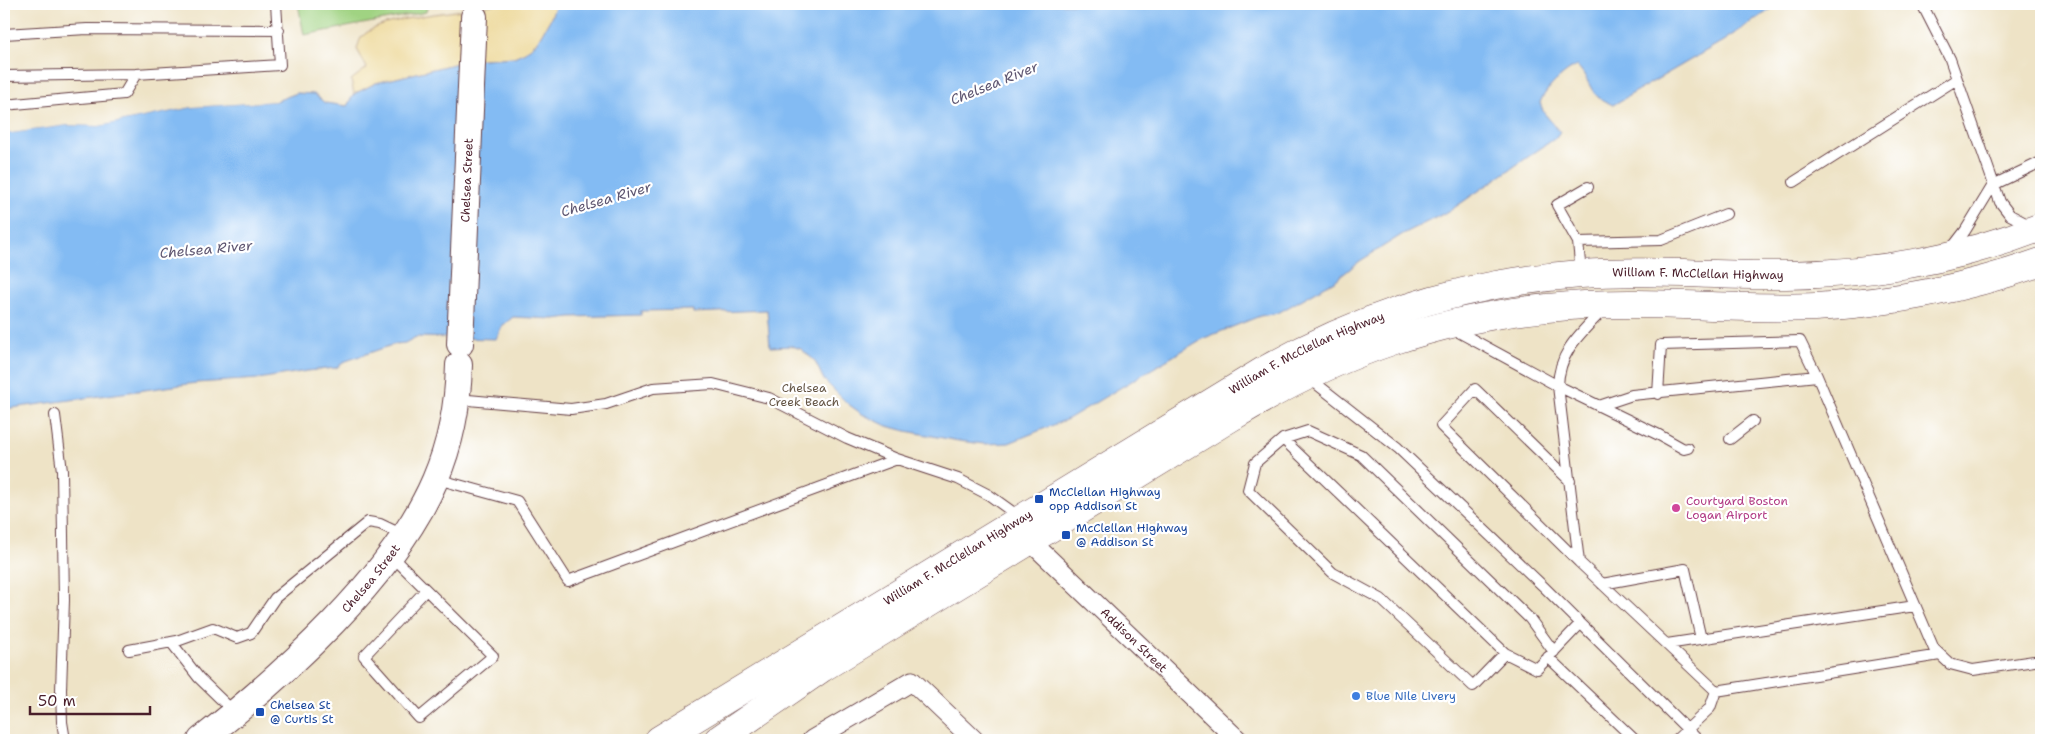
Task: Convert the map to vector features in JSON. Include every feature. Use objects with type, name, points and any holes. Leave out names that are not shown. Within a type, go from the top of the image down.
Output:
[{"type":"highway","name":"William F. McClellan Highway","points":[[718,740],[773,700],[1025,529],[1264,370],[1329,337],[1376,318],[1452,294],[1523,280],[1581,274],[1654,272],[1769,275],[1878,269],[1942,257],[1997,243],[2039,228]]},
{"type":"highway","name":"William F. McClellan Highway","points":[[659,740],[1025,529],[1306,375],[1370,348],[1446,325],[1529,310],[1608,304],[1785,307],[1871,302],[1958,287],[2041,262]]},
{"type":"main road","name":"Chelsea Street","points":[[200,740],[235,713],[284,670],[366,585],[420,511],[436,479],[449,440],[458,373],[474,18]]},
{"type":"street","name":"Addison Street","points":[[1025,529],[1238,740]]},
{"type":"street","points":[[812,740],[912,681],[974,740]]},
{"type":"lane","points":[[4,76],[136,74],[280,65],[276,4]]},
{"type":"lane","points":[[1922,4],[1942,40],[2000,202],[2006,211],[2022,222],[2039,228]]},
{"type":"lane","points":[[4,34],[87,29],[279,30]]},
{"type":"lane","points":[[4,105],[124,94],[136,74]]},
{"type":"lane","points":[[1794,182],[1957,79]]},
{"type":"lane","points":[[1942,257],[1965,231],[1993,185],[2041,162]]},
{"type":"lane","points":[[1581,274],[1578,242],[1557,205],[1588,187]]},
{"type":"lane","points":[[1578,242],[1661,240],[1726,214]]},
{"type":"lane","points":[[1580,562],[1558,386],[1558,372],[1568,349],[1608,304]]},
{"type":"lane","points":[[1446,325],[1558,386],[1659,434],[1684,449],[1688,448]]},
{"type":"lane","points":[[1658,394],[1661,345],[1800,341],[1817,376],[1914,606],[1934,648],[1950,664],[1973,670],[2041,660]]},
{"type":"lane","points":[[458,373],[571,409],[606,404],[652,388],[713,384],[769,398],[847,438],[896,459],[958,478],[989,495],[1025,529]]},
{"type":"lane","points":[[1306,375],[1398,448],[1544,588],[1698,740]]},
{"type":"lane","points":[[1599,406],[1632,395],[1658,394],[1817,376]]},
{"type":"lane","points":[[1570,481],[1475,389],[1441,426],[1602,584],[1716,691]]},
{"type":"lane","points":[[55,415],[62,471],[64,609],[61,690],[62,722],[65,740]]},
{"type":"lane","points":[[1730,439],[1753,422]]},
{"type":"lane","points":[[1505,653],[1473,686],[1381,600],[1333,573],[1248,490],[1255,463],[1283,439],[1308,431],[1361,455],[1530,619],[1551,654],[1635,740]]},
{"type":"lane","points":[[1283,439],[1505,653],[1537,669],[1580,624]]},
{"type":"lane","points":[[436,479],[517,501],[568,581],[896,459]]},
{"type":"lane","points":[[130,650],[171,642],[213,628],[237,638],[251,633],[275,598],[368,522],[380,524],[397,545],[426,590],[493,656],[419,718],[364,656],[426,590]]},
{"type":"lane","points":[[1602,584],[1685,569],[1701,639]]},
{"type":"lane","points":[[1667,644],[1914,606]]},
{"type":"lane","points":[[171,642],[198,678],[235,713]]},
{"type":"lane","points":[[1716,691],[1940,655]]},
{"type":"lane","points":[[1676,740],[1688,731],[1710,708],[1716,691]]},
{"type":"green space","points":[[298,4],[428,4],[426,12],[304,35]]},
{"type":"sand","points":[[494,4],[556,4],[551,18],[537,42],[526,52],[514,57],[470,60],[376,83],[354,94],[351,80],[367,68],[357,49],[361,38],[370,30],[403,20]]},
{"type":"water","name":"Chelsea River","points":[[556,4],[1779,4],[1723,41],[1613,105],[1595,94],[1583,72],[1577,66],[1572,68],[1550,87],[1540,103],[1544,113],[1560,132],[1557,137],[1451,210],[1403,234],[1360,261],[1336,280],[1278,313],[1260,316],[1202,339],[1068,419],[1009,443],[984,444],[906,431],[887,426],[862,414],[848,404],[824,380],[815,361],[801,349],[792,346],[770,347],[767,310],[693,313],[693,310],[641,311],[641,315],[554,319],[513,317],[502,326],[496,339],[416,337],[405,343],[395,344],[346,361],[336,368],[258,379],[196,383],[4,409],[4,134],[68,125],[99,126],[193,107],[276,101],[297,93],[314,94],[325,103],[347,106],[354,94],[376,83],[470,60],[514,57],[525,52],[537,42],[551,18]]},
{"type":"pier","points":[[274,99],[276,101],[192,107],[99,126],[68,125],[4,134],[4,131],[68,123],[99,124],[192,104]]},
{"type":"place","name":"McClellan Highway opp Addison St","points":[[1039,499]]},
{"type":"place","name":"Courtyard Boston Logan Airport","points":[[1676,508]]},
{"type":"place","name":"McClellan Highway @ Addison St","points":[[1066,535]]},
{"type":"place","name":"Blue Nile Livery","points":[[1356,696]]},
{"type":"place","name":"Chelsea St @ Curtis St","points":[[260,712]]},
{"type":"park label","name":"Chelsea Creek Beach","points":[[804,395]]}]
